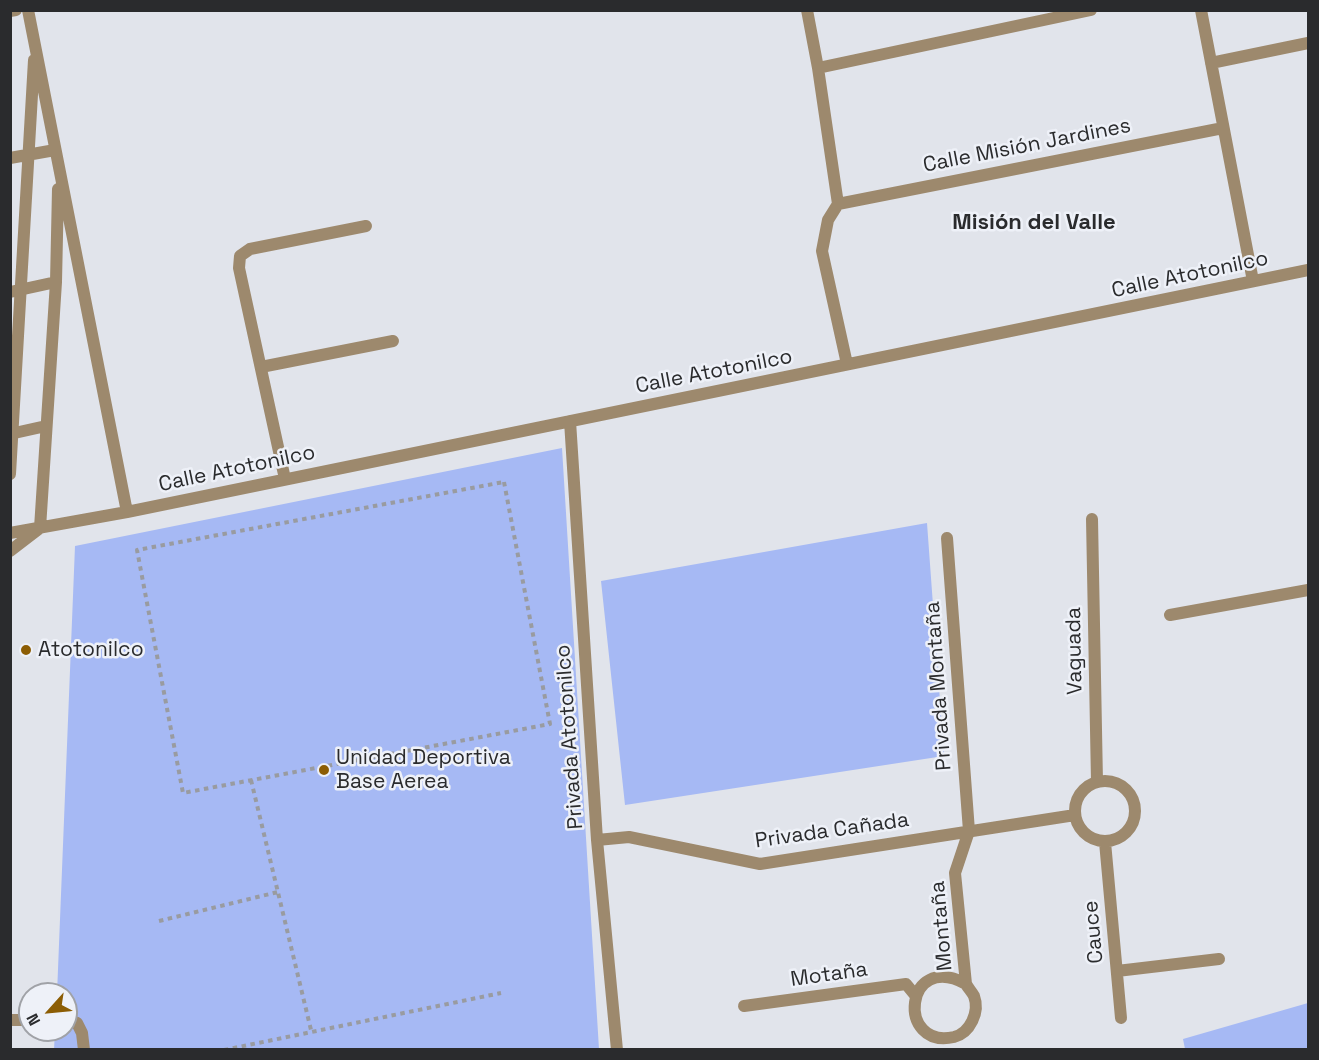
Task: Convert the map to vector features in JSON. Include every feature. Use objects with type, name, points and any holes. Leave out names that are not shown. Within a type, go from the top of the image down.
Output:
[{"type":"street","points":[[10,12],[16,10]]},
{"type":"street","points":[[28,10],[127,513]]},
{"type":"street","points":[[807,10],[838,204],[828,220],[822,251],[847,364]]},
{"type":"street","points":[[818,68],[1091,10]]},
{"type":"street","points":[[1201,10],[1253,282]]},
{"type":"street","points":[[1211,63],[1308,43]]},
{"type":"street","points":[[10,474],[15,291],[35,44]]},
{"type":"street","name":"Calle Misión Jardines","points":[[838,204],[1223,128]]},
{"type":"street","points":[[10,158],[55,150]]},
{"type":"street","points":[[10,550],[40,528],[56,282],[58,164]]},
{"type":"street","points":[[285,479],[238,268],[240,256],[250,249],[366,226]]},
{"type":"street","name":"Calle Atotonilco","points":[[10,533],[127,513],[1308,270]]},
{"type":"street","points":[[15,291],[56,282]]},
{"type":"street","points":[[261,367],[393,341]]},
{"type":"street","name":"Privada Atotonilco","points":[[570,421],[597,840],[617,1050]]},
{"type":"street","points":[[12,434],[46,426]]},
{"type":"street","name":"Vaguada","points":[[1092,519],[1097,782]]},
{"type":"street","name":"Privada Montaña","points":[[947,538],[969,831]]},
{"type":"street","points":[[1170,615],[1308,590]]},
{"type":"street","points":[[1112,781],[1125,788],[1133,800],[1136,814],[1131,828],[1120,838],[1105,842],[1091,838],[1080,829],[1075,815],[1076,801],[1084,789],[1097,782],[1112,781]]},
{"type":"street","name":"Privada Cañada","points":[[597,840],[630,837],[760,864],[1075,815]]},
{"type":"street","name":"Montaña","points":[[966,984],[955,873],[969,831]]},
{"type":"street","name":"Cauce","points":[[1105,842],[1121,1018]]},
{"type":"street","points":[[1117,971],[1220,960]]},
{"type":"street","points":[[938,977],[953,977],[966,984],[974,997],[976,1012],[970,1026],[958,1036],[944,1039],[930,1035],[918,1024],[914,1010],[915,995],[924,983],[938,977]]},
{"type":"street","name":"Motaña","points":[[744,1006],[906,984],[915,995]]},
{"type":"street","points":[[78,1026],[82,1033],[84,1050]]},
{"type":"path","points":[[504,482],[550,724],[251,780],[183,792],[137,550],[504,482]]},
{"type":"path","points":[[251,780],[311,1030]]},
{"type":"path","points":[[159,921],[278,892]]},
{"type":"path","points":[[224,1050],[311,1030],[501,993]]},
{"type":"shaded area","name":"Unidad Deportiva Base Aerea","points":[[562,448],[599,1049],[54,1050],[54,1042],[78,1042],[78,982],[57,982],[75,546]]},
{"type":"shaded area","points":[[927,523],[944,756],[625,805],[601,581]]},
{"type":"shaded area","points":[[1308,1003],[1308,1049],[1185,1049],[1183,1039]]},
{"type":"place","name":"Atotonilco","points":[[26,650]]},
{"type":"place","name":"Unidad Deportiva Base Aerea","points":[[324,770]]},
{"type":"district","name":"Misión del Valle","points":[[1034,223]]}]
